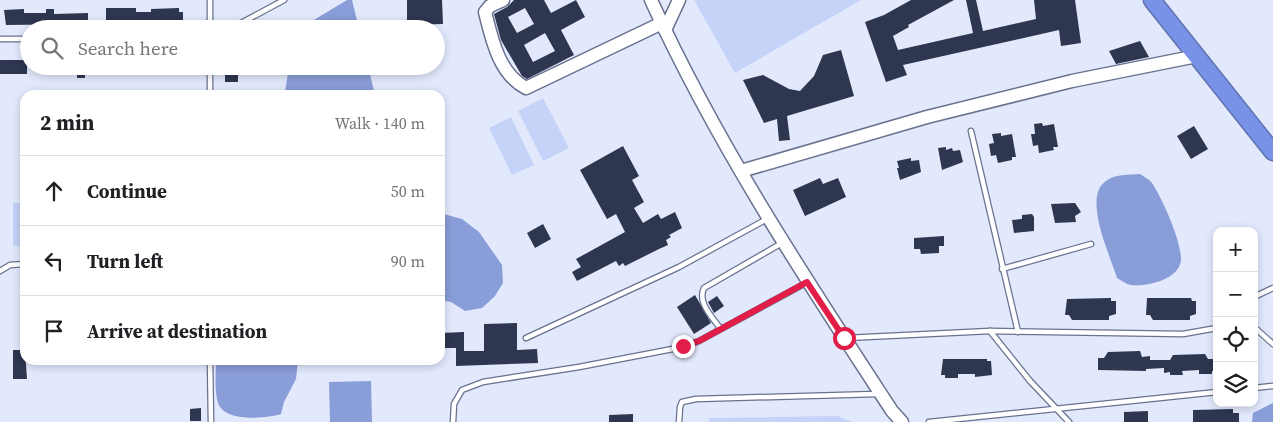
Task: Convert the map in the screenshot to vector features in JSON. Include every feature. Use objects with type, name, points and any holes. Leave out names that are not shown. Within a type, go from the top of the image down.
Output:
[{"type":"highway","points":[[1152,0],[1273,152]]},
{"type":"highway","points":[[1164,0],[1273,134]]},
{"type":"street","points":[[503,0],[490,6],[485,12],[494,50],[514,82],[526,88],[664,26],[679,0]]},
{"type":"street","points":[[651,0],[711,121],[740,171],[807,282],[881,394],[902,422]]},
{"type":"street","points":[[740,171],[947,112],[1072,81],[1197,56]]},
{"type":"lane","points":[[210,0],[210,20]]},
{"type":"lane","points":[[247,20],[284,0]]},
{"type":"lane","points":[[0,39],[20,39]]},
{"type":"lane","points":[[210,75],[210,90]]},
{"type":"lane","points":[[970,131],[1018,332]]},
{"type":"lane","points":[[526,338],[671,271],[769,219]]},
{"type":"lane","points":[[720,328],[704,305],[701,293],[704,288],[783,243]]},
{"type":"lane","points":[[1002,269],[1091,244]]},
{"type":"lane","points":[[0,271],[10,264],[20,264]]},
{"type":"lane","points":[[453,422],[454,404],[462,390],[482,382],[579,367],[683,346],[699,341],[807,282]]},
{"type":"lane","points":[[1258,295],[1273,288]]},
{"type":"lane","points":[[844,338],[990,331],[1183,334],[1213,329]]},
{"type":"lane","points":[[990,331],[1006,354],[1068,422]]},
{"type":"lane","points":[[1258,331],[1273,344]]},
{"type":"lane","points":[[210,365],[211,422]]},
{"type":"lane","points":[[1258,388],[1273,386]]},
{"type":"lane","points":[[929,422],[1213,392]]},
{"type":"lane","points":[[679,422],[682,402],[696,399],[881,394]]},
{"type":"shaded area","points":[[347,0],[352,0],[357,20],[314,20]]},
{"type":"shaded area","points":[[694,0],[861,0],[735,73]]},
{"type":"shaded area","points":[[288,75],[370,75],[374,90],[285,90]]},
{"type":"shaded area","points":[[543,98],[569,148],[543,161],[518,111]]},
{"type":"shaded area","points":[[511,117],[534,165],[512,175],[489,128]]},
{"type":"shaded area","points":[[1140,174],[1152,183],[1161,199],[1178,241],[1181,259],[1180,266],[1169,277],[1146,285],[1131,285],[1117,278],[1100,227],[1097,200],[1099,189],[1109,179],[1122,175]]},
{"type":"shaded area","points":[[13,203],[20,203],[20,246],[13,246]]},
{"type":"shaded area","points":[[445,214],[462,219],[479,232],[502,265],[503,283],[495,296],[482,308],[465,311],[451,302],[445,301]]},
{"type":"shaded area","points":[[216,365],[297,365],[296,379],[284,402],[281,414],[245,418],[228,413],[218,403]]},
{"type":"shaded area","points":[[371,381],[372,422],[330,422],[329,382]]},
{"type":"shaded area","points":[[1273,403],[1273,422],[1252,422],[1253,413]]},
{"type":"shaded area","points":[[838,416],[852,422],[709,422],[709,418]]},
{"type":"building","points":[[407,0],[442,0],[443,20],[407,20]]},
{"type":"building","points":[[514,0],[544,0],[551,13],[576,0],[585,17],[561,30],[574,55],[527,79],[522,76],[501,40],[494,14],[507,7]],"holes":[[[525,8],[534,24],[517,33],[508,17]],[[545,33],[555,51],[533,62],[524,45]]]},
{"type":"building","points":[[911,0],[954,0],[908,25],[909,27],[893,36],[898,50],[973,33],[966,0],[976,0],[983,31],[1036,19],[1034,0],[1075,0],[1081,43],[1061,46],[1059,30],[903,65],[907,75],[886,82],[865,22],[884,15]]},
{"type":"building","points":[[106,8],[136,8],[136,12],[151,12],[151,9],[179,8],[179,12],[183,12],[183,20],[106,20]]},
{"type":"building","points":[[24,9],[24,13],[46,13],[46,9],[54,9],[54,14],[88,13],[88,20],[20,20],[20,25],[6,25],[4,10]]},
{"type":"building","points":[[1140,41],[1149,57],[1116,64],[1109,51]]},
{"type":"building","points":[[841,50],[854,96],[787,116],[790,140],[779,141],[777,119],[764,123],[743,80],[763,75],[789,89],[800,91],[814,76],[823,55]]},
{"type":"building","points":[[0,60],[20,60],[20,74],[0,74]]},
{"type":"building","points":[[77,75],[85,75],[85,78],[77,78]]},
{"type":"building","points":[[225,75],[238,75],[238,82],[225,82]]},
{"type":"building","points":[[1042,123],[1043,126],[1054,124],[1058,147],[1053,147],[1054,150],[1039,153],[1038,145],[1033,146],[1031,134],[1035,134],[1034,124]]},
{"type":"building","points":[[1194,126],[1208,149],[1191,159],[1177,136]]},
{"type":"building","points":[[1001,133],[1001,136],[1012,134],[1016,157],[1012,157],[1012,160],[998,163],[996,155],[991,156],[989,144],[994,143],[992,134]]},
{"type":"building","points":[[623,146],[639,176],[632,180],[644,202],[634,208],[643,223],[658,214],[661,219],[675,212],[682,228],[669,235],[671,237],[666,240],[668,245],[625,266],[623,263],[619,266],[616,261],[577,281],[572,272],[581,267],[576,259],[625,232],[616,214],[607,219],[580,170]]},
{"type":"building","points":[[946,147],[946,150],[952,148],[953,151],[960,150],[963,162],[942,170],[938,148]]},
{"type":"building","points":[[911,158],[911,161],[919,160],[921,172],[900,180],[897,161]]},
{"type":"building","points":[[820,178],[823,184],[838,178],[846,197],[805,216],[793,190]]},
{"type":"building","points":[[1075,203],[1081,212],[1075,216],[1076,222],[1055,223],[1051,204]]},
{"type":"building","points":[[1032,214],[1034,217],[1034,231],[1014,233],[1012,220],[1022,219],[1022,215]]},
{"type":"building","points":[[543,224],[551,239],[535,248],[527,233]]},
{"type":"building","points":[[944,236],[944,246],[939,246],[939,253],[921,254],[920,249],[914,249],[914,238]]},
{"type":"building","points":[[695,295],[711,323],[694,334],[677,307]]},
{"type":"building","points":[[717,296],[724,306],[714,313],[708,302]]},
{"type":"building","points":[[1111,298],[1111,301],[1116,301],[1116,314],[1109,316],[1109,320],[1072,320],[1069,315],[1065,315],[1067,299]]},
{"type":"building","points":[[1147,298],[1191,298],[1192,301],[1196,301],[1196,314],[1190,316],[1190,320],[1153,320],[1150,315],[1146,315]]},
{"type":"building","points":[[517,323],[517,350],[537,349],[538,363],[456,366],[456,348],[445,348],[445,333],[464,332],[464,351],[484,351],[484,324]]},
{"type":"building","points":[[13,350],[20,350],[20,365],[26,365],[27,379],[13,379]]},
{"type":"building","points":[[1140,351],[1142,357],[1150,356],[1150,360],[1170,360],[1173,355],[1205,354],[1208,359],[1213,359],[1213,371],[1212,374],[1199,374],[1199,370],[1182,371],[1183,375],[1170,375],[1170,372],[1164,373],[1164,368],[1146,369],[1146,371],[1098,370],[1098,358],[1104,358],[1108,352]]},
{"type":"building","points":[[943,359],[987,359],[987,361],[991,361],[992,375],[975,377],[975,374],[958,374],[958,378],[945,378],[945,375],[941,375]]},
{"type":"building","points":[[201,408],[201,421],[190,421],[190,409]]},
{"type":"building","points":[[1233,409],[1233,413],[1239,413],[1239,422],[1193,422],[1193,410]]},
{"type":"building","points":[[1148,411],[1148,422],[1124,422],[1124,412]]},
{"type":"building","points":[[633,414],[633,422],[609,422],[609,415]]},
{"type":"route","points":[[683,346],[699,341],[807,282],[844,338]]}]
